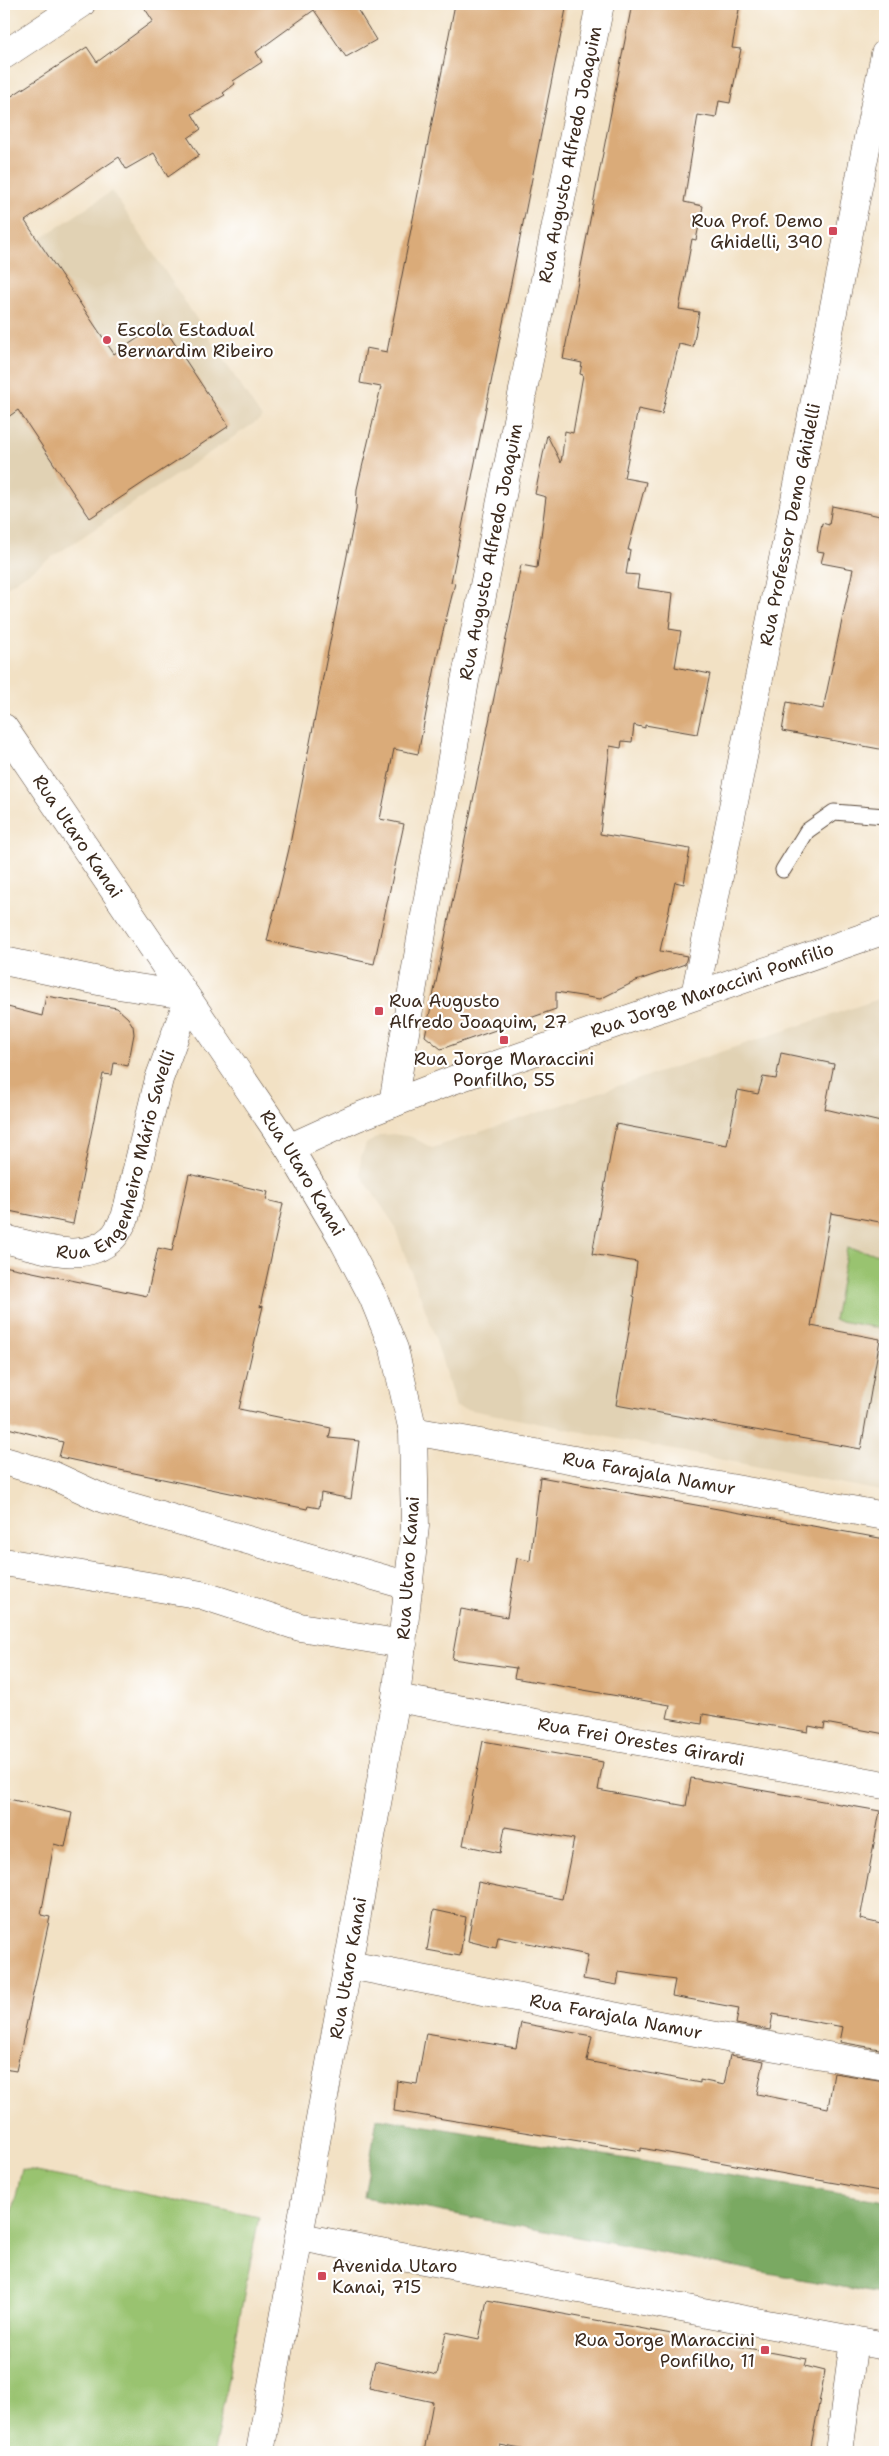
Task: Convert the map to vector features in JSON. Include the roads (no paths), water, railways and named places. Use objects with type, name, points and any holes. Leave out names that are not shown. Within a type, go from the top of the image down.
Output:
[{"type":"street","points":[[4,55],[81,4]]},
{"type":"street","name":"Rua Augusto Alfredo Joaquim","points":[[393,1103],[465,681],[600,4]]},
{"type":"street","name":"Rua Professor Demo Ghidelli","points":[[695,995],[885,54]]},
{"type":"street","name":"Rua Utaro Kanai","points":[[4,728],[289,1148],[341,1236],[373,1298],[394,1349],[413,1431],[415,1526],[396,1698],[260,2452]]},
{"type":"street","name":"Rua Jorge Maraccini Pomfilio","points":[[289,1148],[393,1103],[695,995],[885,930]]},
{"type":"street","points":[[4,960],[186,998]]},
{"type":"street","name":"Rua Engenheiro Mário Savelli","points":[[4,1239],[70,1253],[86,1252],[102,1246],[113,1237],[125,1218],[158,1079],[186,998]]},
{"type":"street","name":"Rua Farajala Namur","points":[[413,1431],[885,1516]]},
{"type":"street","points":[[4,1461],[52,1475],[104,1499],[409,1586]]},
{"type":"street","points":[[4,1562],[202,1595],[300,1627],[403,1644]]},
{"type":"street","name":"Rua Frei Orestes Girardi","points":[[396,1698],[885,1785]]},
{"type":"street","name":"Rua Farajala Namur","points":[[349,1965],[742,2041],[885,2066]]},
{"type":"street","points":[[300,2237],[885,2346]]},
{"type":"street","points":[[839,2452],[854,2340]]},
{"type":"lane","points":[[783,870],[807,831],[834,812],[885,816]]},
{"type":"place","name":"Rua Prof. Demo Ghidelli, 390","points":[[833,231]]},
{"type":"place","name":"Escola Estadual Bernardim Ribeiro","points":[[107,340]]},
{"type":"place","name":"Rua Augusto Alfredo Joaquim, 27","points":[[379,1011]]},
{"type":"place","name":"Rua Jorge Maraccini Ponfilho, 55","points":[[504,1040]]},
{"type":"place","name":"Avenida Utaro Kanai, 715","points":[[322,2276]]},
{"type":"place","name":"Rua Jorge Maraccini Ponfilho, 11","points":[[765,2350]]}]
